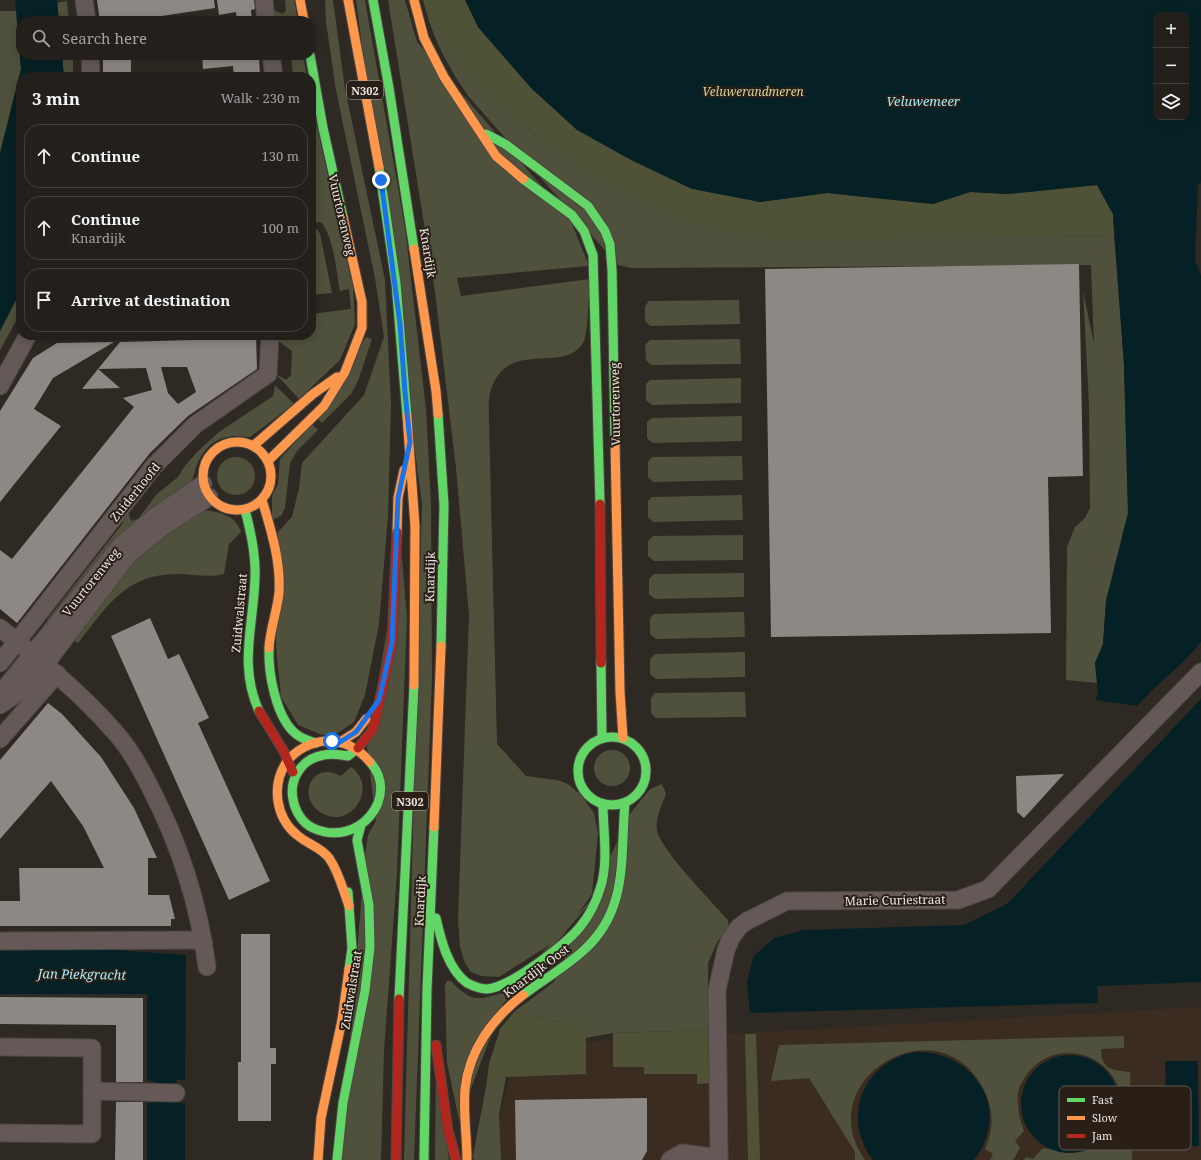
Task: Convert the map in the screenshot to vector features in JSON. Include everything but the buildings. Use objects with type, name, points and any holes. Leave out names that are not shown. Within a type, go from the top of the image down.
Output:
[{"type":"street","points":[[84,0],[86,16]]},
{"type":"street","points":[[264,0],[266,16]]},
{"type":"street","points":[[300,0],[303,16]]},
{"type":"street","name":"Knardijk","points":[[348,0],[381,180],[400,324],[410,442],[415,545],[412,753],[401,979],[396,1160]]},
{"type":"street","name":"Knardijk","points":[[373,0],[420,282],[436,391],[444,521],[440,695],[427,989],[424,1160]]},
{"type":"street","name":"Vuurtorenweg","points":[[414,0],[424,38],[463,107],[482,131],[496,156],[517,175],[572,215],[589,240],[593,255],[600,486],[602,738]]},
{"type":"street","points":[[90,60],[91,72]]},
{"type":"street","points":[[272,60],[273,72]]},
{"type":"street","name":"Vuurtorenweg","points":[[311,60],[313,72]]},
{"type":"street","name":"Vuurtorenweg","points":[[268,462],[324,406],[345,372],[362,328],[362,302],[323,128],[316,89]]},
{"type":"street","name":"Vuurtorenweg","points":[[482,131],[505,144],[588,206],[605,231],[610,244],[612,270],[620,692],[623,738]]},
{"type":"street","points":[[0,386],[25,340]]},
{"type":"street","name":"Zuiderhoofd","points":[[0,664],[154,466],[195,425],[268,374],[270,340]]},
{"type":"street","points":[[252,446],[313,394],[345,372]]},
{"type":"street","points":[[237,442],[252,446],[261,452],[268,462],[271,475],[269,488],[262,500],[254,506],[245,510],[232,511],[219,506],[206,491],[203,469],[210,455],[222,445],[237,442]]},
{"type":"street","name":"N302","points":[[358,748],[371,732],[392,643],[398,498],[410,442]]},
{"type":"street","name":"Vuurtorenweg","points":[[0,705],[16,694],[45,664],[121,545],[156,516],[206,491]]},
{"type":"street","points":[[262,500],[278,557],[279,587],[268,647],[271,675],[281,712],[287,723],[295,733],[304,739],[316,743]]},
{"type":"street","name":"Zuidwalstraat","points":[[245,510],[252,534],[255,568],[247,655],[254,702],[261,718],[290,759],[295,776]]},
{"type":"street","points":[[0,628],[45,664],[115,731],[138,764],[164,814],[192,890],[203,940],[207,967]]},
{"type":"street","points":[[0,739],[45,664]]},
{"type":"street","name":"Vuurtorenweg","points":[[0,700],[6,687],[45,664]]},
{"type":"street","name":"Marie Curiestraat","points":[[670,1160],[682,1153],[719,1159],[717,990],[726,950],[731,938],[739,927],[747,921],[787,901],[958,900],[988,889],[1201,672]]},
{"type":"street","name":"N302","points":[[340,742],[356,732],[379,700]]},
{"type":"street","name":"Zuidwalstraat","points":[[261,718],[265,739]]},
{"type":"street","points":[[612,736],[623,738],[637,748],[642,755],[646,769],[645,781],[633,798],[625,803],[614,805],[603,804],[593,800],[585,793],[579,783],[577,773],[580,757],[588,745],[602,738],[612,736]]},
{"type":"street","points":[[290,759],[298,751],[316,743],[324,741],[340,742],[358,748],[374,765],[380,781],[377,806],[370,816],[361,825],[346,832],[329,834],[321,832]]},
{"type":"street","points":[[335,844],[321,832],[306,824],[295,810],[291,793],[295,776],[299,769],[313,758],[330,754],[348,756],[358,748]]},
{"type":"street","name":"Zuidwalstraat","points":[[290,759],[279,770],[277,793],[280,812],[284,820],[297,835],[323,850],[332,862],[349,906]]},
{"type":"street","name":"Knardijk Oost","points":[[467,1160],[464,1120],[465,1088],[470,1069],[484,1034],[503,1012],[528,990],[570,962],[593,941],[609,920],[615,903],[622,871],[622,828],[625,803]]},
{"type":"street","points":[[432,900],[448,956],[464,980],[475,987],[488,989],[501,985],[565,944],[580,927],[592,907],[600,887],[604,857],[603,804]]},
{"type":"street","name":"Zuidwalstraat","points":[[337,1160],[344,1096],[365,991],[370,947],[369,905],[357,840],[361,825]]},
{"type":"street","name":"Zuidwalstraat","points":[[318,1160],[321,1118],[349,977],[352,948],[346,872]]},
{"type":"street","points":[[0,941],[203,940]]},
{"type":"street","name":"N302","points":[[427,989],[448,1130],[456,1160]]},
{"type":"street","points":[[0,1047],[92,1048],[92,1134],[0,1133]]},
{"type":"street","points":[[92,1091],[176,1093]]},
{"type":"shaded area","points":[[1201,1007],[1201,1160],[492,1160],[515,1046]]},
{"type":"green space","points":[[285,0],[294,0],[297,16],[273,16],[272,9],[282,14],[286,11]]},
{"type":"green space","points":[[325,0],[333,0],[345,89],[385,280],[391,404],[388,516],[379,624],[365,695],[354,722],[338,733],[322,735],[298,725],[281,697],[276,647],[278,532],[292,517],[299,488],[302,463],[364,395],[384,337],[375,278],[336,90],[326,22]]},
{"type":"green space","points":[[356,0],[365,0],[405,228],[426,409],[431,504],[432,677],[414,1160],[404,1160],[422,504]]},
{"type":"green space","points":[[388,0],[405,0],[417,42],[570,219],[589,266],[457,278],[461,296],[590,279],[584,341],[575,351],[564,356],[522,361],[509,365],[498,376],[489,396],[497,744],[526,776],[557,780],[568,784],[581,795],[594,813],[598,834],[592,894],[562,937],[499,977],[481,976],[471,972],[465,963],[460,947],[458,920],[469,615],[456,468],[435,292]]},
{"type":"green space","points":[[423,0],[467,0],[478,27],[532,89],[760,202],[827,193],[933,204],[970,192],[1008,194],[1097,185],[1113,214],[1114,235],[777,240],[718,230],[652,209],[587,172],[535,135],[492,100],[463,67],[426,11]]},
{"type":"green space","points":[[67,1],[68,16],[58,16],[57,3]]},
{"type":"green space","points":[[0,11],[17,11],[16,60],[20,60],[21,69],[20,72],[16,72],[16,89],[0,153]]},
{"type":"green space","points":[[426,11],[492,100],[535,135],[587,172],[822,239],[1114,235],[1124,365],[1128,513],[1106,601],[1103,643],[1095,663],[1097,683],[1066,680],[1067,547],[1075,527],[1085,518],[1090,508],[1089,404],[1083,291],[1094,344],[1091,265],[631,268],[618,265],[469,97],[444,56]]},
{"type":"green space","points":[[62,60],[73,60],[73,72],[64,72]]},
{"type":"green space","points":[[291,60],[304,60],[306,72],[293,72]]},
{"type":"green space","points":[[316,123],[353,287],[355,324],[340,360],[299,399],[276,374],[286,380],[291,375],[292,351],[277,340],[316,340],[316,313],[351,309],[349,289],[340,291],[332,245],[321,222],[316,222]]},
{"type":"green space","points":[[316,229],[320,234],[332,293],[316,295]]},
{"type":"green space","points":[[16,300],[16,321],[0,350],[0,331]]},
{"type":"green space","points":[[739,300],[740,324],[650,326],[645,321],[645,306],[649,301]]},
{"type":"green space","points":[[366,337],[372,339],[358,381],[351,394],[322,423],[317,418]]},
{"type":"green space","points":[[740,339],[741,364],[651,365],[646,360],[645,345],[650,340]]},
{"type":"green space","points":[[741,378],[741,403],[652,405],[646,400],[646,384],[650,380]]},
{"type":"green space","points":[[275,385],[294,404],[250,437],[226,437],[213,443],[198,462],[191,483],[52,625],[47,620],[123,523],[120,518],[127,508],[131,521],[138,519],[157,494],[178,477],[184,467],[197,452],[219,432],[273,396]]},
{"type":"green space","points":[[742,416],[742,441],[653,443],[647,438],[647,422],[652,418]]},
{"type":"green space","points":[[312,424],[318,430],[297,451],[290,463],[285,508],[281,516],[272,520],[272,496],[278,484],[280,459]]},
{"type":"green space","points":[[742,456],[743,480],[653,482],[648,477],[648,462],[652,457]]},
{"type":"green space","points":[[232,457],[240,457],[250,462],[254,469],[254,483],[250,490],[240,495],[232,495],[222,490],[220,487],[217,480],[217,472],[222,462],[225,460]]},
{"type":"green space","points":[[742,495],[743,520],[653,522],[648,517],[648,501],[652,497]]},
{"type":"green space","points":[[203,510],[226,515],[239,526],[241,532],[229,544],[224,574],[207,576],[177,574],[159,575],[144,580],[130,586],[108,605],[78,643],[70,638],[144,548]]},
{"type":"green space","points":[[743,535],[743,560],[654,561],[648,556],[648,541],[653,536]]},
{"type":"green space","points":[[401,548],[407,617],[397,873],[384,1051],[381,1160],[340,1160],[365,855],[368,835],[376,821],[367,747]]},
{"type":"green space","points":[[744,573],[744,597],[655,599],[649,594],[649,579],[654,574]]},
{"type":"green space","points":[[744,612],[745,637],[656,639],[650,634],[650,618],[654,614]]},
{"type":"green space","points":[[745,652],[745,677],[656,679],[650,674],[650,659],[655,654]]},
{"type":"green space","points":[[745,692],[746,717],[656,718],[651,713],[651,698],[655,693]]},
{"type":"green space","points":[[612,750],[622,753],[627,758],[630,768],[627,778],[622,783],[612,786],[602,783],[597,778],[594,768],[597,758],[602,753]]},
{"type":"green space","points":[[351,767],[359,776],[362,786],[362,796],[357,805],[350,812],[341,816],[331,817],[320,812],[309,798],[311,782],[315,776],[322,773],[331,772],[341,776]]},
{"type":"green space","points":[[662,784],[666,794],[657,821],[657,830],[660,838],[676,862],[728,920],[729,929],[717,942],[708,963],[708,1030],[613,1033],[585,1038],[586,1019],[561,1022],[514,1012],[554,982],[629,815],[650,789]]},
{"type":"green space","points":[[616,873],[503,1004],[459,1120],[447,1063],[445,985],[447,981],[451,981],[465,994],[477,998],[483,998],[507,991]]},
{"type":"green space","points":[[514,1012],[561,1022],[586,1018],[586,1074],[506,1077],[486,1087],[489,1064],[500,1029]]},
{"type":"green space","points":[[708,1030],[710,1083],[697,1084],[697,1074],[644,1074],[644,1067],[613,1067],[613,1033]]},
{"type":"green space","points":[[745,1034],[756,1034],[760,1160],[748,1160]]},
{"type":"green space","points":[[1124,1036],[1124,1048],[1101,1049],[1105,1065],[1118,1071],[1130,1072],[1130,1086],[1117,1086],[1110,1073],[1101,1064],[1080,1054],[1058,1054],[1047,1058],[1037,1064],[1028,1073],[1018,1092],[1020,1117],[1024,1131],[1015,1141],[1020,1148],[1013,1160],[990,1160],[993,1154],[985,1149],[990,1134],[992,1120],[990,1105],[984,1090],[964,1064],[938,1052],[912,1052],[886,1061],[866,1079],[853,1103],[852,1130],[865,1160],[855,1160],[855,1152],[809,1078],[771,1081],[779,1045]]},
{"type":"green space","points":[[436,1068],[449,1160],[435,1160]]},
{"type":"green space","points":[[506,1077],[499,1114],[501,1160],[474,1160],[473,1156],[486,1087]]},
{"type":"green space","points":[[1043,1148],[1059,1150],[1132,1150],[1132,1160],[1024,1160],[1026,1157],[1033,1159]]},
{"type":"water","points":[[15,0],[57,0],[59,16],[16,16]]},
{"type":"water","name":"Veluwemeer","points":[[465,0],[1201,0],[1201,183],[1198,183],[1195,261],[1201,275],[1201,642],[1194,651],[1137,706],[1096,700],[1098,692],[1095,663],[1103,645],[1106,601],[1128,513],[1124,365],[1113,214],[1097,185],[1008,194],[970,192],[933,204],[827,193],[760,202],[692,189],[631,160],[577,130],[532,89],[478,27]]},
{"type":"water","points":[[20,60],[62,60],[64,72],[20,72]]},
{"type":"water","points":[[16,89],[16,300],[0,331],[0,153]]},
{"type":"water","points":[[1201,699],[1201,982],[1097,986],[1098,1003],[750,1013],[747,983],[753,957],[774,938],[804,930],[964,925],[1007,904]]},
{"type":"water","name":"Jan Piekgracht","points":[[0,942],[186,955],[185,1080],[177,1080],[175,1083],[176,1103],[185,1103],[185,1160],[147,1160],[147,1103],[155,1103],[156,1101],[156,1082],[147,1080],[147,994],[0,994]]},
{"type":"water","points":[[914,1052],[935,1054],[954,1061],[970,1072],[981,1086],[988,1103],[990,1122],[985,1141],[974,1160],[873,1160],[863,1144],[859,1127],[858,1110],[862,1094],[870,1080],[881,1068],[896,1058]]},
{"type":"water","points":[[1070,1055],[1089,1059],[1104,1070],[1115,1085],[1059,1086],[1059,1150],[1086,1150],[1070,1153],[1051,1149],[1036,1138],[1025,1123],[1021,1104],[1025,1085],[1036,1070],[1051,1059]]},
{"type":"water","points":[[1165,1061],[1198,1061],[1199,1146],[1191,1146],[1191,1086],[1166,1086]]},
{"type":"traffic: fast","points":[[373,0],[389,88],[414,249]]},
{"type":"traffic: fast","points":[[311,60],[313,72]]},
{"type":"traffic: fast","points":[[316,89],[323,128],[343,217]]},
{"type":"traffic: fast","points":[[486,134],[505,144],[588,206],[605,231],[610,244],[612,270],[615,441]]},
{"type":"traffic: fast","points":[[379,167],[396,283],[407,416]]},
{"type":"traffic: fast","points":[[523,179],[572,215],[584,231],[593,255],[600,504]]},
{"type":"traffic: fast","points":[[438,414],[444,505],[441,646]]},
{"type":"traffic: fast","points":[[245,510],[253,543],[255,560],[254,594],[248,661],[249,677],[259,711]]},
{"type":"traffic: fast","points":[[269,648],[272,682],[278,706],[283,717],[289,727],[296,734],[303,739],[316,743]]},
{"type":"traffic: fast","points":[[601,663],[602,738]]},
{"type":"traffic: fast","points":[[399,999],[414,685]]},
{"type":"traffic: fast","points":[[605,737],[619,737],[631,742],[641,752],[646,764],[646,771],[646,778],[641,790],[631,800],[619,805],[605,805],[593,800],[583,790],[578,778],[578,764],[583,752],[593,742],[605,737]]},
{"type":"traffic: fast","points":[[358,748],[348,756],[336,754],[324,755],[309,760],[303,765],[295,777],[292,791],[295,808],[302,820],[313,828],[330,833],[346,831],[359,825],[370,816],[378,803],[381,790],[378,775],[370,762]]},
{"type":"traffic: fast","points":[[523,995],[583,951],[598,935],[608,918],[615,901],[622,864],[625,803]]},
{"type":"traffic: fast","points":[[436,918],[446,954],[460,977],[469,984],[487,989],[510,981],[537,964],[573,935],[589,914],[596,899],[603,879],[605,858],[603,804]]},
{"type":"traffic: fast","points":[[337,1160],[343,1103],[365,991],[370,947],[369,905],[357,840],[361,825]]},
{"type":"traffic: fast","points":[[424,1160],[427,989],[434,827]]},
{"type":"traffic: fast","points":[[348,892],[352,948],[349,969]]},
{"type":"traffic: slow","points":[[300,0],[303,16]]},
{"type":"traffic: slow","points":[[348,0],[379,167]]},
{"type":"traffic: slow","points":[[414,0],[424,38],[444,77],[496,156],[523,179]]},
{"type":"traffic: slow","points":[[268,461],[324,406],[345,372],[362,328],[362,302],[343,217]]},
{"type":"traffic: slow","points":[[414,249],[436,391],[438,414]]},
{"type":"traffic: slow","points":[[253,446],[313,394],[337,377]]},
{"type":"traffic: slow","points":[[407,416],[415,526],[414,685]]},
{"type":"traffic: slow","points":[[615,441],[620,692],[623,738]]},
{"type":"traffic: slow","points":[[237,442],[250,445],[261,452],[268,463],[271,476],[268,489],[261,500],[250,507],[237,510],[224,507],[213,500],[206,489],[203,476],[206,463],[213,452],[224,445],[237,442]]},
{"type":"traffic: slow","points":[[397,532],[398,498],[404,470]]},
{"type":"traffic: slow","points":[[262,500],[275,546],[279,581],[278,600],[269,648]]},
{"type":"traffic: slow","points":[[434,827],[441,646]]},
{"type":"traffic: slow","points":[[340,742],[356,732],[366,719]]},
{"type":"traffic: slow","points":[[349,906],[338,875],[326,854],[297,835],[284,820],[278,801],[278,782],[286,763],[294,754],[304,747],[322,741],[335,741],[346,744],[357,750],[370,762]]},
{"type":"traffic: slow","points":[[318,1160],[321,1118],[342,1020],[349,969]]},
{"type":"traffic: slow","points":[[467,1160],[465,1116],[465,1089],[467,1075],[477,1048],[484,1036],[502,1014],[523,995]]},
{"type":"traffic: jam","points":[[600,504],[601,663]]},
{"type":"traffic: jam","points":[[358,748],[371,732],[375,722],[392,643],[397,532]]},
{"type":"traffic: jam","points":[[259,711],[283,750],[293,772]]},
{"type":"traffic: jam","points":[[396,1160],[399,999]]},
{"type":"traffic: jam","points":[[436,1045],[448,1130],[456,1160]]},
{"type":"route","points":[[332,741],[340,742],[356,732],[379,700],[392,643],[398,498],[410,442],[400,324],[381,180]]},
{"type":"park label","name":"Veluwerandmeren","points":[[753,91]]}]
